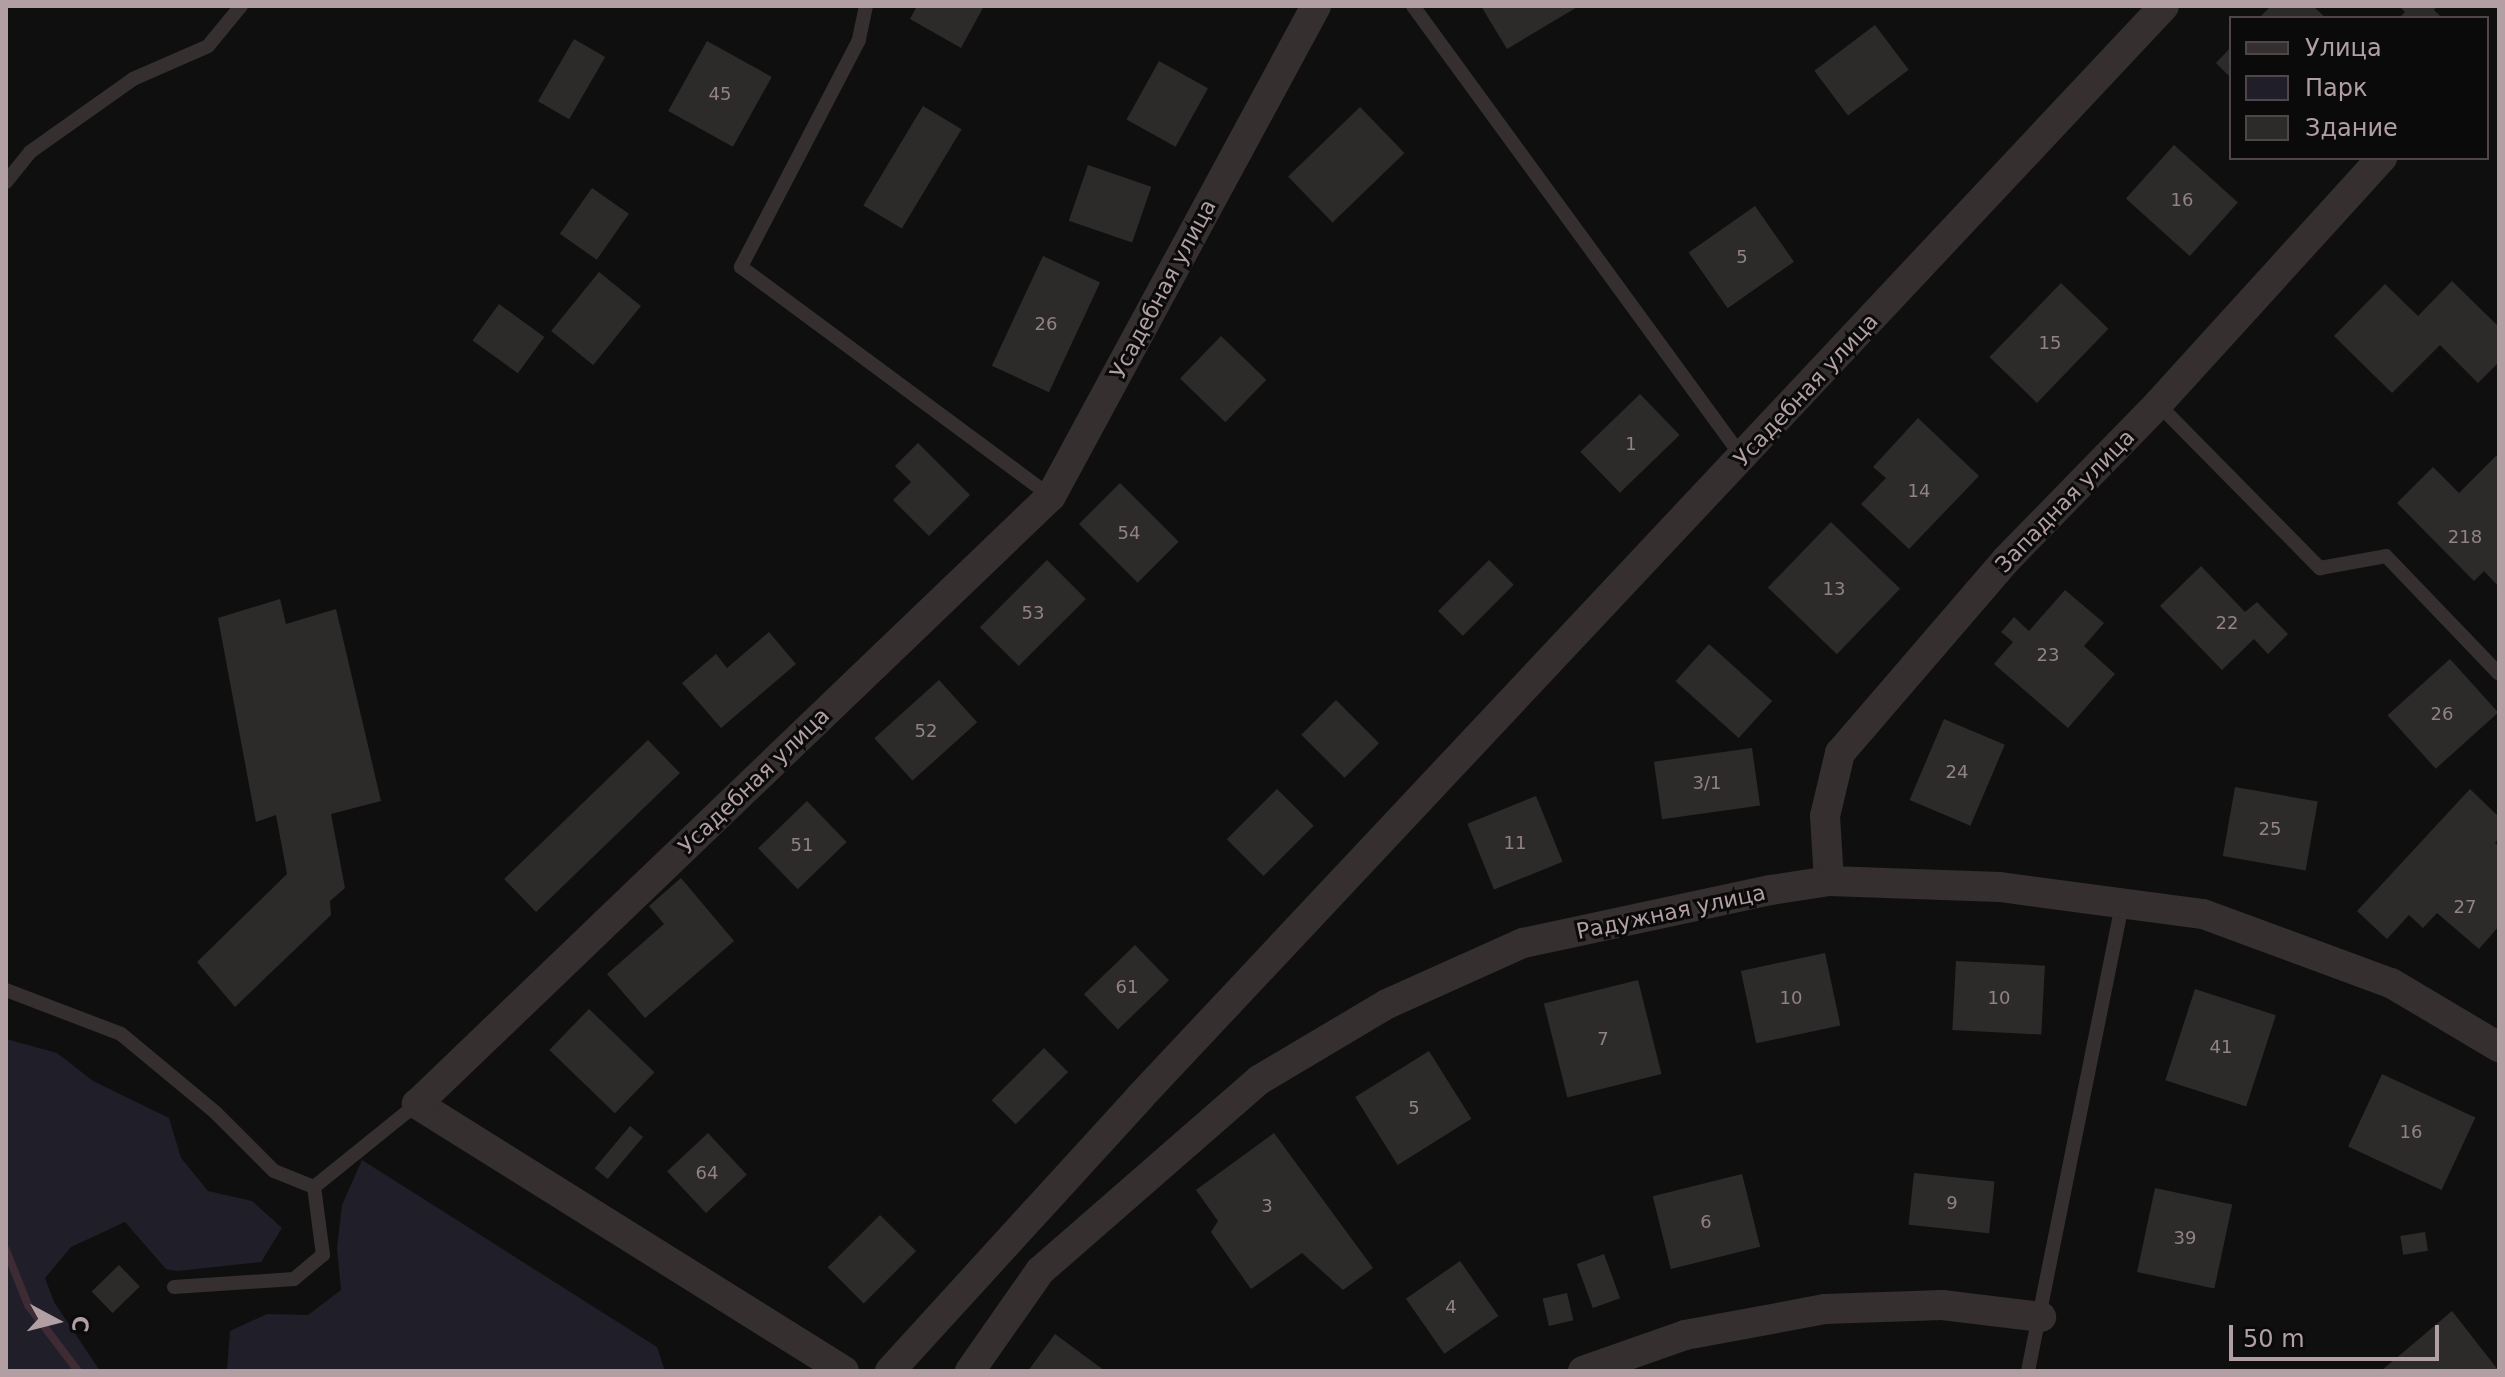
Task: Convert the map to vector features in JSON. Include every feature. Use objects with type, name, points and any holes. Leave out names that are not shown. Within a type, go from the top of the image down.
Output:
[{"type":"street","name":"Усадебная улица","points":[[417,1104],[1051,496],[1316,6]]},
{"type":"street","name":"Усадебная улица","points":[[890,1371],[1151,1085],[1743,458],[2164,6]]},
{"type":"street","name":"Западная улица","points":[[1829,881],[1825,816],[1840,753],[2006,560],[2158,404],[2380,160]]},
{"type":"street","name":"Радужная улица","points":[[970,1371],[1040,1271],[1259,1080],[1387,1004],[1523,943],[1829,881],[2000,887],[2203,914],[2391,983],[2499,1047]]},
{"type":"street","points":[[417,1104],[844,1371]]},
{"type":"street","points":[[1583,1371],[1685,1335],[1825,1309],[1942,1305],[2041,1317]]},
{"type":"lane","points":[[6,182],[30,152],[133,79],[208,46],[241,6]]},
{"type":"lane","points":[[866,6],[859,40],[741,267],[1051,496]]},
{"type":"lane","points":[[1413,6],[1743,458]]},
{"type":"lane","points":[[2158,404],[2320,568],[2386,556],[2499,674]]},
{"type":"lane","points":[[2028,1371],[2122,903]]},
{"type":"lane","points":[[6,990],[121,1034],[215,1112],[274,1171],[314,1187]]},
{"type":"lane","points":[[314,1187],[417,1104]]},
{"type":"lane","points":[[174,1287],[294,1279],[323,1255],[314,1187]]},
{"type":"green space","points":[[6,1039],[57,1053],[93,1081],[169,1118],[181,1158],[208,1191],[252,1201],[282,1228],[261,1262],[177,1271],[166,1269],[125,1222],[71,1247],[45,1278],[54,1302],[100,1371],[6,1371]]},
{"type":"green space","points":[[362,1160],[657,1347],[665,1371],[227,1371],[230,1331],[267,1314],[308,1315],[341,1290],[337,1248],[342,1205]]},
{"type":"building","points":[[917,6],[984,6],[961,48],[910,19]]},
{"type":"building","points":[[1481,6],[1579,6],[1507,49]]},
{"type":"building","points":[[2271,6],[2313,6],[2324,16],[2261,16]]},
{"type":"building","points":[[2399,6],[2437,6],[2434,10],[2440,16],[2401,16],[2405,12]]},
{"type":"building","points":[[1875,25],[1909,70],[1848,115],[1814,71]]},
{"type":"building","points":[[574,39],[605,57],[569,119],[538,101]]},
{"type":"building","points":[[707,41],[772,77],[733,147],[668,111]]},
{"type":"building","points":[[2229,49],[2229,76],[2216,63]]},
{"type":"building","points":[[1159,61],[1208,88],[1175,147],[1127,120]]},
{"type":"building","points":[[923,106],[962,129],[902,229],[863,205]]},
{"type":"building","points":[[1360,107],[1404,153],[1333,223],[1288,176]]},
{"type":"building","points":[[2174,145],[2238,203],[2190,256],[2126,199]]},
{"type":"building","points":[[1088,165],[1151,187],[1132,243],[1069,221]]},
{"type":"building","points":[[592,188],[629,214],[597,260],[560,234]]},
{"type":"building","points":[[1755,206],[1794,262],[1728,308],[1689,252]]},
{"type":"building","points":[[1043,256],[1100,283],[1049,392],[992,366]]},
{"type":"building","points":[[599,272],[641,306],[593,365],[551,331]]},
{"type":"building","points":[[2452,281],[2499,327],[2499,362],[2478,383],[2440,345],[2392,393],[2334,336],[2385,284],[2418,316]]},
{"type":"building","points":[[2061,283],[2108,329],[2037,403],[1989,357]]},
{"type":"building","points":[[499,304],[544,337],[518,373],[473,340]]},
{"type":"building","points":[[1221,336],[1266,380],[1225,422],[1180,378]]},
{"type":"building","points":[[1640,394],[1680,435],[1620,493],[1580,452]]},
{"type":"building","points":[[1918,418],[1979,476],[1909,549],[1861,504],[1886,478],[1873,467]]},
{"type":"building","points":[[918,443],[970,495],[929,536],[893,500],[911,482],[895,466]]},
{"type":"building","points":[[2496,456],[2499,458],[2499,587],[2484,571],[2474,581],[2397,503],[2433,467],[2459,493]]},
{"type":"building","points":[[1120,483],[1179,542],[1138,583],[1079,524]]},
{"type":"building","points":[[1831,522],[1900,589],[1837,654],[1768,587]]},
{"type":"building","points":[[1047,560],[1086,599],[1019,666],[980,627]]},
{"type":"building","points":[[1489,560],[1514,585],[1463,636],[1438,611]]},
{"type":"building","points":[[2201,566],[2245,612],[2257,602],[2288,634],[2268,654],[2254,639],[2222,670],[2160,606]]},
{"type":"building","points":[[2065,590],[2104,623],[2084,646],[2115,674],[2068,728],[1994,664],[2013,642],[2001,632],[2014,617],[2029,631]]},
{"type":"building","points":[[280,599],[286,624],[336,609],[381,801],[331,814],[345,888],[330,901],[331,915],[235,1007],[197,962],[287,874],[276,815],[256,822],[218,618]]},
{"type":"building","points":[[769,632],[796,664],[721,728],[682,683],[716,654],[727,668]]},
{"type":"building","points":[[1709,644],[1772,701],[1739,738],[1676,681]]},
{"type":"building","points":[[2450,659],[2498,713],[2436,769],[2388,715]]},
{"type":"building","points":[[939,680],[977,722],[912,781],[874,738]]},
{"type":"building","points":[[1336,700],[1379,743],[1344,778],[1301,735]]},
{"type":"building","points":[[1944,719],[2005,745],[1970,826],[1910,800]]},
{"type":"building","points":[[648,740],[680,773],[536,912],[504,879]]},
{"type":"building","points":[[1752,748],[1760,805],[1662,819],[1654,762]]},
{"type":"building","points":[[2235,787],[2318,802],[2306,871],[2223,856]]},
{"type":"building","points":[[1277,789],[1314,826],[1264,876],[1227,839]]},
{"type":"building","points":[[2470,789],[2499,817],[2499,838],[2495,843],[2499,847],[2499,926],[2479,949],[2437,913],[2423,928],[2409,915],[2387,939],[2357,911]]},
{"type":"building","points":[[1536,796],[1563,862],[1494,890],[1467,824]]},
{"type":"building","points":[[807,801],[847,842],[798,889],[758,848]]},
{"type":"building","points":[[681,878],[734,941],[645,1018],[607,974],[664,924],[649,906]]},
{"type":"building","points":[[1135,945],[1169,980],[1118,1030],[1084,994]]},
{"type":"building","points":[[1825,953],[1840,1025],[1756,1043],[1741,971]]},
{"type":"building","points":[[1956,961],[2045,966],[2041,1035],[1952,1030]]},
{"type":"building","points":[[1638,980],[1661,1074],[1567,1098],[1544,1003]]},
{"type":"building","points":[[2195,989],[2276,1015],[2246,1107],[2165,1080]]},
{"type":"building","points":[[589,1009],[654,1072],[615,1113],[549,1050]]},
{"type":"building","points":[[1044,1048],[1068,1072],[1016,1124],[992,1100]]},
{"type":"building","points":[[1429,1051],[1471,1119],[1398,1165],[1355,1097]]},
{"type":"building","points":[[2382,1074],[2475,1118],[2442,1190],[2348,1147]]},
{"type":"building","points":[[630,1126],[643,1137],[608,1179],[595,1168]]},
{"type":"building","points":[[708,1133],[747,1175],[706,1213],[667,1171]]},
{"type":"building","points":[[1274,1133],[1373,1268],[1343,1290],[1302,1253],[1251,1289],[1211,1232],[1218,1221],[1196,1190]]},
{"type":"building","points":[[1914,1173],[1995,1181],[1989,1233],[1909,1225]]},
{"type":"building","points":[[1742,1174],[1760,1247],[1671,1269],[1653,1196]]},
{"type":"building","points":[[2155,1188],[2232,1204],[2214,1289],[2137,1272]]},
{"type":"building","points":[[880,1215],[916,1251],[864,1303],[828,1267]]},
{"type":"building","points":[[2425,1232],[2428,1251],[2403,1255],[2400,1236]]},
{"type":"building","points":[[1604,1254],[1620,1298],[1593,1308],[1577,1264]]},
{"type":"building","points":[[1460,1261],[1498,1316],[1444,1354],[1406,1299]]},
{"type":"building","points":[[119,1265],[140,1287],[113,1313],[92,1291]]},
{"type":"building","points":[[1567,1293],[1573,1320],[1549,1326],[1543,1299]]},
{"type":"building","points":[[2452,1311],[2499,1371],[2381,1371]]},
{"type":"building","points":[[1055,1334],[1105,1371],[1028,1371]]},
{"type":"waterway","points":[[6,1250],[28,1305],[78,1371]]}]
